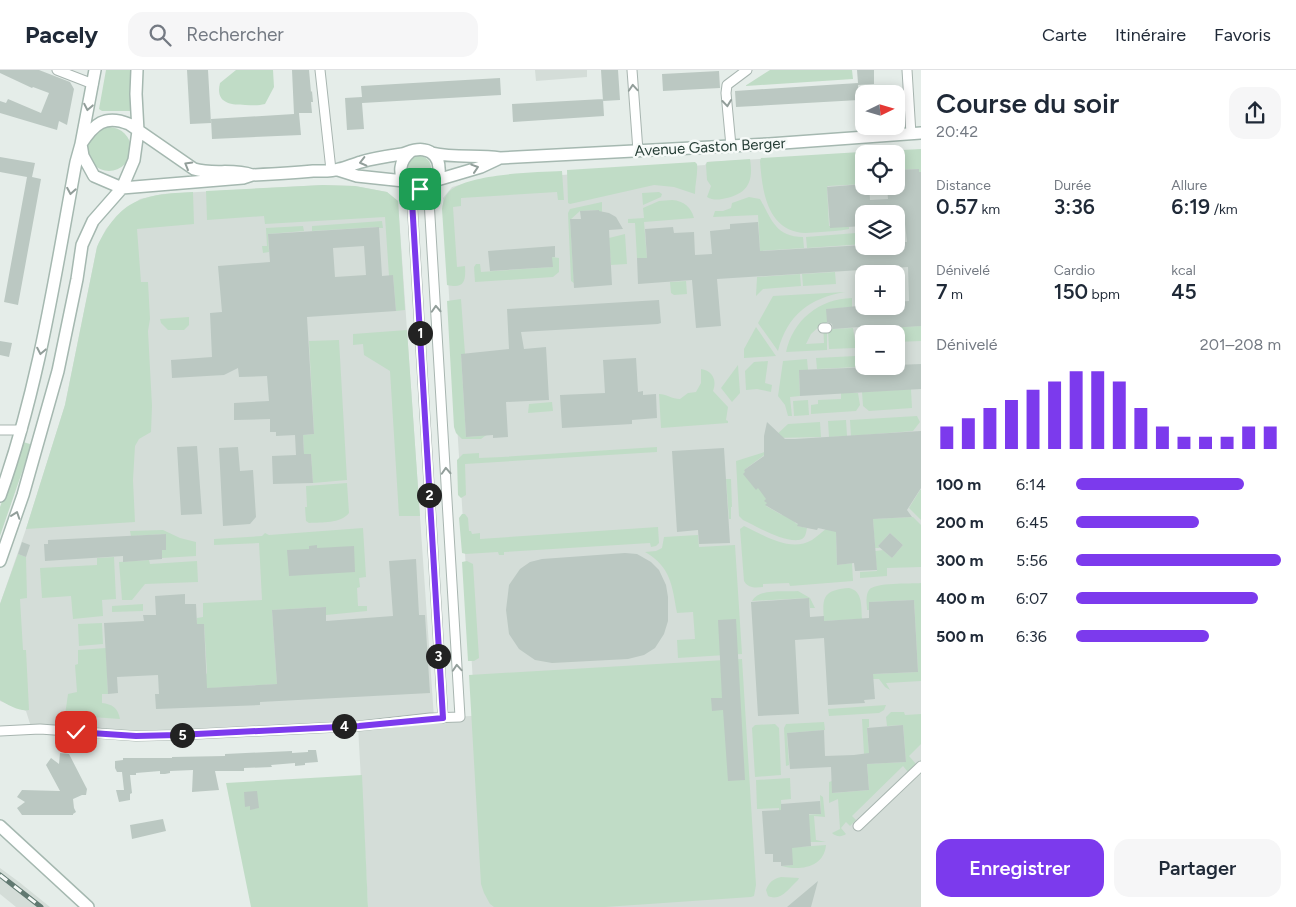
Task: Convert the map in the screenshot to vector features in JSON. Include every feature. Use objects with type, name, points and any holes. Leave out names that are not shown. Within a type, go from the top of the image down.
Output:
[{"type":"street","points":[[57,70],[93,84]]},
{"type":"street","points":[[0,496],[22,430],[38,368],[95,70]]},
{"type":"street","points":[[0,561],[23,495],[58,371],[82,245],[93,221],[122,188],[134,160],[138,130],[137,70]]},
{"type":"street","points":[[320,70],[334,170]]},
{"type":"street","points":[[632,70],[638,151]]},
{"type":"street","points":[[731,146],[727,85],[747,70]]},
{"type":"street","points":[[907,70],[916,134]]},
{"type":"street","name":"Avenue Gaston Berger","points":[[252,175],[242,171],[204,172],[194,169],[122,121],[101,122],[92,128],[81,144],[83,156],[94,176],[122,188],[243,178],[252,175],[334,170],[360,162],[421,149],[448,157],[480,156],[500,158],[916,134]]},
{"type":"street","points":[[410,152],[404,157],[400,165],[400,173],[406,183],[412,201],[443,718]]},
{"type":"street","points":[[2,732],[40,729],[136,736],[359,726],[460,717],[429,200],[440,166],[437,158],[432,153]]},
{"type":"street","name":"Avenue Gaston Berger","points":[[334,170],[358,176],[406,183],[420,189],[434,182],[481,167],[500,158]]},
{"type":"street","points":[[0,430],[41,432]]},
{"type":"street","points":[[858,826],[921,766]]},
{"type":"street","points":[[0,826],[88,907]]},
{"type":"shaded area","points":[[535,70],[587,70],[587,77],[536,81]]},
{"type":"shaded area","points":[[921,150],[921,907],[368,907],[358,726],[136,736],[32,730],[26,711],[0,701],[0,604],[65,405],[97,247],[106,229],[120,213],[140,199],[162,194],[323,185],[355,186],[387,192],[398,201],[434,718],[471,716],[475,715],[443,198],[452,187],[474,181],[705,165],[707,162],[855,154],[855,195],[905,195],[905,151]]},
{"type":"shaded area","points":[[0,868],[50,907],[16,907],[0,894]]},
{"type":"green space","points":[[106,70],[133,70],[130,90],[132,111],[102,111],[99,109]]},
{"type":"green space","points":[[236,70],[273,70],[274,87],[265,104],[234,104],[225,102],[222,99],[219,90],[220,83]]},
{"type":"green space","points":[[770,70],[852,70],[853,79],[745,86]]},
{"type":"green space","points":[[113,127],[125,133],[130,140],[130,158],[125,165],[118,170],[105,171],[97,168],[90,161],[87,145],[90,137],[97,130]]},
{"type":"green space","points":[[921,149],[921,172],[919,172],[919,169],[905,170],[905,150]]},
{"type":"green space","points":[[855,152],[855,184],[827,187],[829,226],[849,227],[849,229],[803,233],[787,228],[778,222],[772,214],[764,193],[761,158]]},
{"type":"green space","points":[[419,156],[428,159],[431,168],[428,177],[419,180],[410,177],[407,168],[410,159]]},
{"type":"green space","points":[[750,159],[751,175],[747,187],[743,191],[731,197],[720,199],[707,197],[711,186],[707,180],[707,162]]},
{"type":"green space","points":[[695,162],[697,168],[695,194],[674,187],[654,185],[568,203],[567,170]]},
{"type":"green space","points":[[562,171],[564,200],[558,200],[557,192],[461,198],[461,206],[453,207],[457,267],[465,266],[465,276],[463,283],[460,285],[447,285],[442,209],[445,198],[452,189],[474,180],[489,177]]},
{"type":"green space","points":[[323,185],[355,186],[387,192],[398,201],[405,310],[396,311],[393,276],[389,276],[385,217],[265,224],[264,216],[207,220],[206,191]]},
{"type":"green space","points":[[193,192],[194,224],[137,229],[141,282],[148,282],[150,319],[148,331],[152,406],[151,432],[139,439],[135,446],[133,480],[135,522],[26,529],[65,405],[97,247],[115,218],[135,202],[160,195]]},
{"type":"green space","points":[[659,192],[662,194],[661,197],[643,205],[642,193]]},
{"type":"green space","points":[[749,197],[760,199],[771,219],[780,230],[786,234],[803,237],[804,248],[760,251],[758,215],[713,217],[715,211],[731,208],[732,203]]},
{"type":"green space","points":[[672,200],[686,205],[694,218],[644,222],[647,258],[637,258],[635,223],[628,223],[628,219],[644,218],[643,208],[659,201]]},
{"type":"green space","points":[[602,202],[602,212],[599,213],[599,210],[580,211],[570,220],[574,283],[571,281],[568,213],[570,209]]},
{"type":"green space","points":[[382,221],[383,228],[312,231],[312,226]]},
{"type":"green space","points":[[303,226],[304,231],[268,234],[269,252],[263,253],[262,246],[267,246],[266,228]]},
{"type":"green space","points":[[855,233],[855,245],[807,248],[806,237]]},
{"type":"green space","points":[[625,234],[627,264],[611,265],[609,238]]},
{"type":"green space","points":[[552,257],[559,258],[559,272],[553,277],[475,282],[474,267],[476,264],[480,264],[481,272],[552,267]]},
{"type":"green space","points":[[835,272],[836,284],[803,286],[802,274]]},
{"type":"green space","points":[[800,274],[801,286],[763,289],[756,296],[757,277]]},
{"type":"green space","points":[[686,281],[687,294],[674,295],[671,293],[670,282]]},
{"type":"green space","points":[[845,292],[821,299],[802,310],[787,327],[778,351],[758,323],[773,296]]},
{"type":"green space","points":[[852,298],[852,307],[827,309],[827,350],[786,352],[795,330],[809,313],[829,302]],"holes":[[[823,323],[824,343],[806,344],[811,334]]]},
{"type":"green space","points":[[461,299],[465,354],[461,354],[466,437],[489,433],[481,439],[462,439],[456,433],[454,427],[447,301]]},
{"type":"green space","points":[[189,317],[189,325],[184,330],[168,330],[161,323],[160,319]]},
{"type":"green space","points":[[921,326],[921,341],[905,342],[905,327]]},
{"type":"green space","points":[[756,327],[776,356],[744,358],[744,349]]},
{"type":"green space","points":[[853,328],[855,348],[829,349],[828,329]]},
{"type":"green space","points":[[407,330],[420,516],[399,516],[390,371],[364,355],[363,344],[353,345],[353,334]]},
{"type":"green space","points":[[339,340],[347,480],[313,483],[311,454],[304,454],[303,435],[314,434],[309,341]]},
{"type":"green space","points":[[855,356],[855,367],[817,369],[816,358]]},
{"type":"green space","points":[[807,359],[808,370],[799,371],[800,396],[790,397],[792,416],[788,416],[785,405],[778,396],[783,361]]},
{"type":"green space","points":[[768,361],[765,383],[772,385],[771,392],[757,389],[746,390],[745,371],[754,362]]},
{"type":"green space","points":[[738,365],[740,393],[732,402],[721,388]]},
{"type":"green space","points":[[701,369],[711,374],[714,380],[713,391],[728,407],[726,420],[728,423],[661,428],[659,394],[680,399],[688,393],[696,392],[701,383]]},
{"type":"green space","points":[[911,389],[912,408],[869,411],[863,406],[862,392]]},
{"type":"green space","points":[[841,393],[858,393],[860,405],[856,411],[811,414],[811,405],[818,404],[818,400],[841,399]]},
{"type":"green space","points":[[808,400],[809,415],[794,416],[793,401]]},
{"type":"green space","points":[[552,402],[553,411],[528,413],[529,404]]},
{"type":"green space","points":[[917,416],[920,422],[913,431],[851,436],[850,420]]},
{"type":"green space","points":[[846,420],[847,436],[829,437],[828,421]]},
{"type":"green space","points":[[820,422],[821,437],[773,438],[788,424]]},
{"type":"green space","points":[[23,442],[30,444],[30,449],[0,536],[0,507]]},
{"type":"green space","points":[[657,447],[657,452],[465,464],[466,495],[461,498],[458,495],[457,460],[463,454],[479,453],[479,458]]},
{"type":"green space","points":[[771,450],[744,470],[746,472],[776,476],[766,506],[782,515],[802,499],[795,523],[798,526],[807,528],[802,539],[796,540],[781,537],[743,520],[739,516],[736,461]]},
{"type":"green space","points":[[726,479],[731,479],[731,519],[729,519]]},
{"type":"green space","points":[[347,483],[349,513],[345,517],[330,522],[309,523],[306,521],[306,486]]},
{"type":"green space","points":[[921,490],[921,520],[909,508]]},
{"type":"green space","points":[[462,514],[465,514],[468,518],[469,531],[472,534],[480,533],[480,539],[658,527],[659,543],[651,547],[650,543],[504,552],[504,555],[499,555],[498,552],[466,554],[462,553],[459,518]]},
{"type":"green space","points":[[913,517],[921,525],[921,567],[887,568],[887,576],[860,578],[860,572],[877,571],[875,551],[883,550],[892,558],[903,545],[890,533],[878,546],[880,548],[875,548],[873,519]]},
{"type":"green space","points":[[744,526],[777,541],[795,545],[804,544],[812,540],[828,527],[836,530],[837,565],[852,563],[853,581],[790,586],[789,583],[763,584],[763,587],[750,586],[744,581],[740,529]]},
{"type":"green space","points":[[363,528],[366,577],[359,578],[360,587],[357,588],[358,606],[367,606],[367,611],[326,615],[326,607],[272,610],[277,684],[195,689],[207,673],[204,624],[197,624],[197,618],[203,617],[203,603],[262,600],[259,543],[214,545],[214,539],[262,536],[265,533],[269,535]]},
{"type":"green space","points":[[163,530],[180,538],[196,542],[196,556],[162,558],[162,550],[166,549],[165,534],[131,536],[130,531]]},
{"type":"green space","points":[[698,535],[699,547],[735,545],[742,654],[678,658],[677,640],[695,639],[693,612],[677,613],[669,578],[660,564],[645,552],[656,551],[662,548],[664,537]]},
{"type":"green space","points":[[18,554],[26,557],[27,598],[20,599],[23,650],[26,650],[29,710],[14,708],[0,700],[0,604]]},
{"type":"green space","points":[[114,557],[116,599],[102,600],[103,616],[73,619],[71,596],[42,598],[40,568],[97,565],[97,558]]},
{"type":"green space","points":[[149,560],[150,564],[197,561],[198,582],[145,584],[132,600],[122,600],[119,562]]},
{"type":"green space","points":[[467,561],[473,564],[479,658],[474,661],[468,661],[462,562]]},
{"type":"green space","points":[[921,583],[921,681],[886,683],[890,690],[879,679],[873,679],[873,674],[918,672],[914,600],[869,602],[869,610],[867,610],[867,595],[873,587]]},
{"type":"green space","points":[[849,588],[857,592],[859,596],[862,619],[824,621],[823,606],[826,596],[834,591]]},
{"type":"green space","points":[[798,591],[810,598],[815,608],[810,608],[809,598],[752,601],[755,597],[766,592]]},
{"type":"green space","points":[[143,604],[143,611],[112,612],[112,606]]},
{"type":"green space","points":[[102,623],[103,644],[79,646],[78,624]]},
{"type":"green space","points":[[106,648],[108,694],[102,694],[102,703],[114,707],[120,719],[65,715],[68,694],[77,692],[75,665],[78,664],[78,650]]},
{"type":"green space","points":[[742,659],[756,885],[754,896],[605,907],[494,907],[490,904],[481,884],[469,675]]},
{"type":"green space","points":[[886,705],[884,710],[879,713],[829,716],[828,709]]},
{"type":"green space","points":[[891,712],[904,712],[905,715],[921,714],[921,744],[909,756],[916,764],[908,772],[903,766],[852,816],[856,820],[850,826],[846,822],[841,828],[846,834],[841,836],[835,835],[832,833],[840,829],[838,799],[829,803],[829,782],[832,781],[833,793],[869,790],[867,764],[906,762],[903,725],[887,726],[886,717]]},
{"type":"green space","points":[[862,719],[869,719],[869,727],[867,728],[869,753],[864,754]]},
{"type":"green space","points":[[824,722],[825,730],[787,733],[789,765],[786,766],[784,728],[786,724]]},
{"type":"green space","points":[[775,724],[779,728],[781,775],[755,777],[752,728],[755,725]]},
{"type":"green space","points":[[362,775],[368,907],[251,907],[226,783]]},
{"type":"green space","points":[[790,778],[791,799],[781,800],[782,816],[821,814],[820,795],[823,797],[825,817],[814,816],[816,840],[826,842],[810,842],[798,847],[826,845],[824,853],[816,863],[803,868],[781,866],[793,865],[780,823],[779,808],[757,809],[756,780]]},
{"type":"green space","points":[[781,877],[799,878],[781,896],[768,896],[766,890],[768,885]]},
{"type":"building","points":[[0,70],[39,70],[70,82],[74,89],[67,125],[59,121],[57,130],[0,113],[0,101],[6,103],[8,99],[41,113],[49,93],[32,88],[0,73]]},
{"type":"building","points":[[187,70],[208,70],[211,123],[190,124]]},
{"type":"building","points":[[292,70],[309,70],[312,91],[312,113],[299,113],[301,135],[212,139],[211,119],[294,114]]},
{"type":"building","points":[[601,70],[618,70],[620,100],[603,101]]},
{"type":"building","points":[[857,70],[874,70],[874,84],[855,85],[855,100],[736,107],[735,91],[858,83]]},
{"type":"building","points":[[719,71],[720,88],[663,91],[662,74]]},
{"type":"building","points":[[500,78],[501,95],[362,103],[364,129],[347,130],[345,98],[362,97],[361,86]]},
{"type":"building","points":[[603,99],[604,116],[513,122],[512,104]]},
{"type":"building","points":[[0,157],[35,163],[32,177],[41,179],[18,305],[4,302],[27,177],[0,172]]},
{"type":"building","points":[[919,169],[919,172],[921,172],[921,326],[855,325],[855,327],[833,329],[832,324],[827,322],[826,309],[855,306],[855,315],[905,315],[905,301],[909,301],[908,267],[905,267],[905,265],[855,265],[855,270],[717,279],[721,326],[696,328],[692,280],[638,284],[637,258],[647,258],[645,229],[673,227],[674,233],[694,232],[695,255],[712,254],[710,231],[730,229],[730,224],[758,222],[760,251],[855,246],[855,255],[905,255],[905,242],[907,242],[905,205],[855,205],[855,227],[830,228],[827,187],[855,185],[855,195],[870,195],[870,200],[888,199],[888,195],[905,195],[905,170]]},
{"type":"building","points":[[599,210],[616,217],[623,229],[609,230],[612,285],[574,288],[570,219],[581,219],[580,211]]},
{"type":"building","points":[[379,227],[382,276],[393,275],[396,311],[307,317],[314,434],[303,435],[304,454],[311,454],[313,483],[273,484],[272,456],[296,455],[295,435],[276,436],[276,432],[270,432],[270,419],[234,420],[234,403],[269,401],[267,376],[239,377],[238,368],[224,375],[172,378],[171,360],[212,357],[210,313],[222,312],[218,266],[270,262],[268,234]],"holes":[[[364,246],[366,275],[335,277],[333,248]]]},
{"type":"building","points":[[555,246],[555,257],[552,257],[553,267],[490,271],[488,251]]},
{"type":"building","points":[[659,300],[661,323],[658,324],[521,332],[524,349],[546,347],[549,400],[506,402],[508,437],[493,438],[493,435],[466,437],[461,354],[509,349],[507,309]]},
{"type":"building","points":[[0,341],[12,343],[9,357],[0,355]]},
{"type":"building","points":[[636,358],[638,392],[643,391],[643,395],[656,394],[657,418],[632,420],[632,424],[562,428],[560,395],[605,393],[603,360]]},
{"type":"building","points":[[921,364],[921,389],[800,396],[799,370],[855,368],[855,375],[905,375],[905,365]]},
{"type":"building","points":[[767,422],[785,439],[921,431],[921,488],[907,510],[912,517],[873,519],[877,570],[855,571],[854,563],[837,565],[836,532],[797,526],[798,524],[765,505],[767,503],[764,501],[766,499],[758,488],[756,490],[743,474],[744,470],[764,456],[764,436]]},
{"type":"building","points":[[197,446],[202,514],[181,515],[177,447]]},
{"type":"building","points":[[238,447],[240,471],[253,470],[256,517],[250,524],[223,526],[219,448]]},
{"type":"building","points":[[724,448],[730,543],[699,544],[698,530],[677,532],[672,451]]},
{"type":"building","points":[[890,533],[903,545],[892,558],[878,546]]},
{"type":"building","points":[[166,534],[166,550],[162,550],[162,559],[123,562],[123,556],[45,561],[44,544],[48,544],[48,540]]},
{"type":"building","points":[[22,542],[30,545],[26,557],[18,554]]},
{"type":"building","points":[[317,545],[317,548],[354,546],[355,572],[289,576],[287,550],[309,549],[309,546]]},
{"type":"building","points":[[625,553],[637,554],[651,562],[659,570],[666,585],[668,621],[664,634],[655,648],[644,655],[628,659],[552,663],[535,660],[519,649],[509,634],[506,610],[509,585],[520,569],[530,562],[542,559]]},
{"type":"building","points":[[416,559],[419,615],[425,615],[430,693],[260,702],[260,705],[156,709],[155,694],[159,694],[158,675],[117,677],[118,693],[108,694],[104,623],[144,621],[143,615],[156,615],[155,596],[185,594],[185,604],[196,604],[197,624],[204,624],[207,688],[277,684],[272,610],[326,607],[326,621],[393,616],[389,561]]},
{"type":"building","points":[[809,598],[810,617],[824,616],[824,621],[869,618],[869,602],[914,600],[918,672],[873,674],[875,699],[864,700],[865,703],[828,705],[824,638],[795,640],[799,714],[758,716],[751,602]]},
{"type":"building","points":[[736,619],[745,780],[728,781],[723,710],[712,711],[711,698],[722,698],[718,620]]},
{"type":"building","points":[[903,725],[906,762],[867,764],[869,790],[832,793],[831,767],[790,769],[787,733],[824,730],[825,756],[854,755],[869,753],[867,728]]},
{"type":"building","points":[[308,750],[316,750],[318,762],[295,766],[295,763],[271,765],[272,767],[244,768],[244,771],[215,771],[219,790],[192,792],[193,770],[170,771],[170,773],[165,774],[160,774],[160,771],[130,775],[132,793],[130,794],[130,800],[119,802],[116,790],[124,790],[122,772],[117,772],[115,768],[115,761],[123,760],[123,758],[225,756],[225,754],[308,752]]},
{"type":"building","points":[[60,753],[69,754],[87,789],[86,795],[73,799],[76,812],[73,815],[22,815],[17,808],[25,802],[17,797],[22,790],[60,791],[46,765],[51,758],[59,764]]},
{"type":"building","points":[[257,791],[259,808],[250,810],[250,806],[245,807],[244,792]]},
{"type":"building","points":[[820,801],[821,814],[809,814],[811,846],[792,848],[793,865],[781,866],[781,862],[773,862],[773,854],[765,854],[762,811],[781,810],[781,804]]},
{"type":"building","points":[[163,819],[166,831],[132,839],[130,825]]},
{"type":"building","points":[[818,881],[811,907],[787,907]]},
{"type":"railway","points":[[0,875],[41,907]]},
{"type":"route","points":[[76,732],[136,736],[177,735],[359,726],[443,718],[412,201],[408,185],[420,189]]}]
